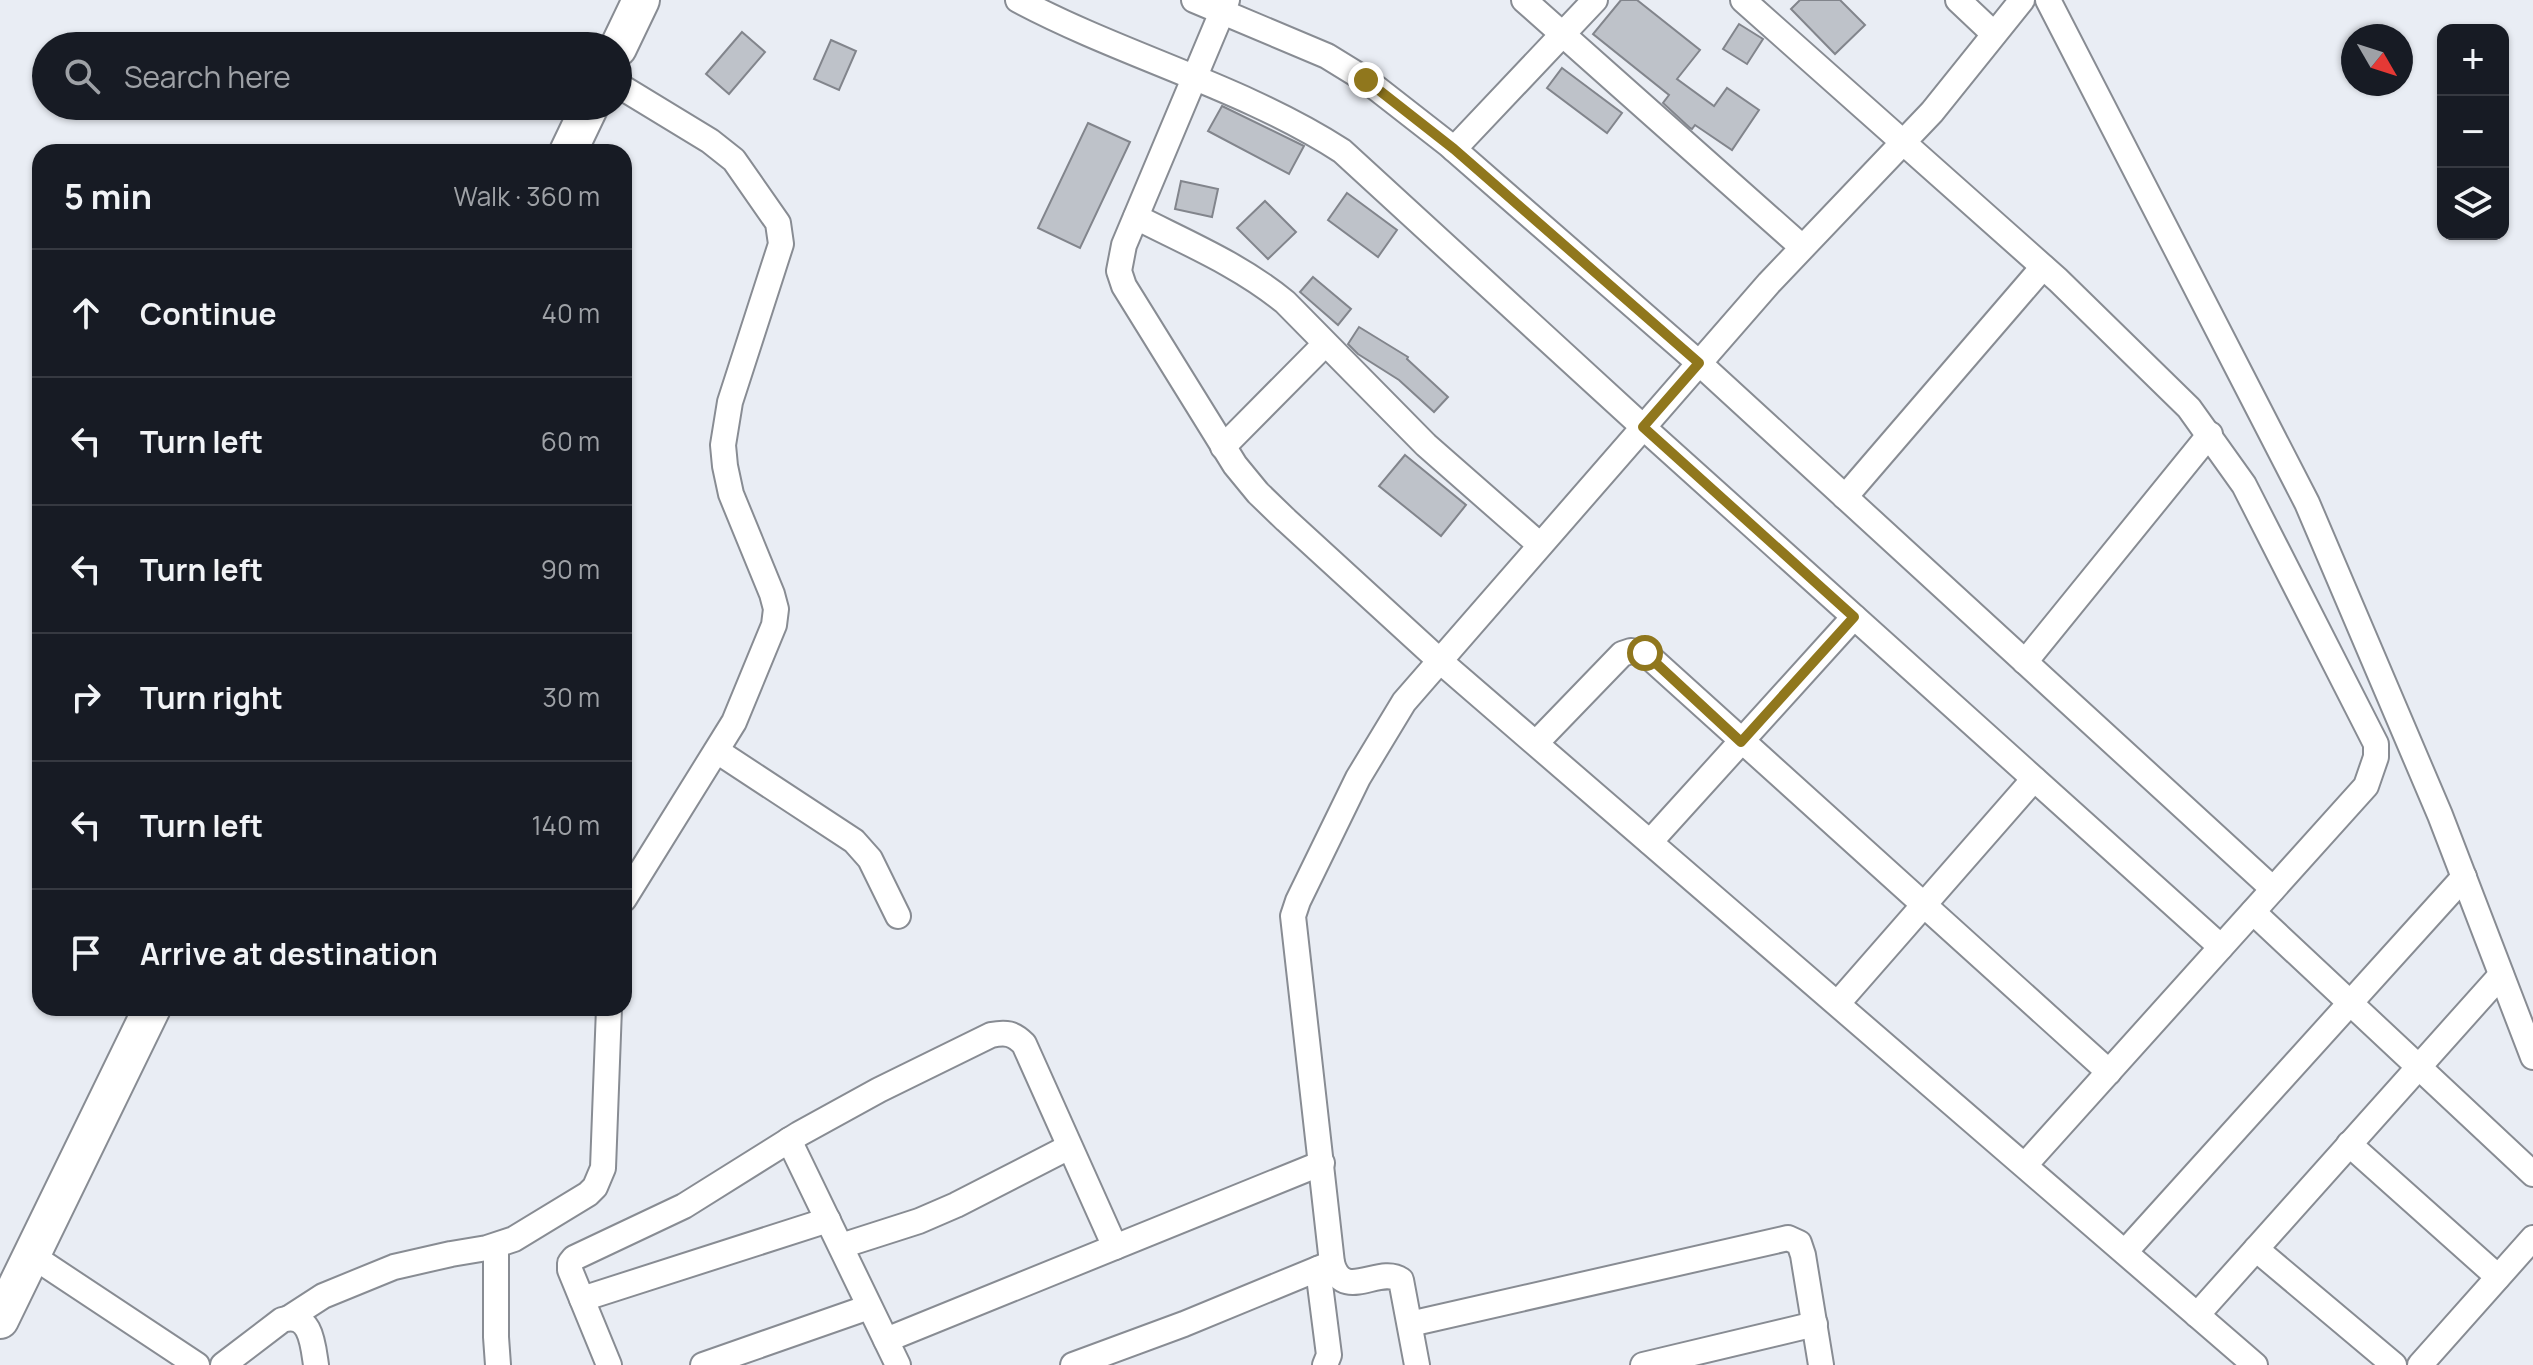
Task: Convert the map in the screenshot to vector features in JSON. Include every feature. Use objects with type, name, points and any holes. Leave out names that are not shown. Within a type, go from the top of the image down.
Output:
[{"type":"highway","points":[[626,32],[641,0]]},
{"type":"highway","points":[[572,144],[583,120]]},
{"type":"highway","points":[[0,1320],[148,1016]]},
{"type":"street","points":[[1018,0],[1063,24],[1288,118],[1342,151],[1643,427],[2221,947]]},
{"type":"street","points":[[1194,0],[1224,6],[1327,56],[1366,80],[1454,149],[1699,363],[2273,889]]},
{"type":"street","points":[[1524,0],[1802,247]]},
{"type":"street","points":[[1454,149],[1595,0]]},
{"type":"street","points":[[1743,0],[2043,267],[2189,408],[2244,485],[2376,744],[2376,757],[2366,786],[2025,1165]]},
{"type":"street","points":[[1958,0],[1994,34]]},
{"type":"street","points":[[1325,1365],[1329,1355],[1322,1163],[1293,916],[1358,778],[1404,702],[1802,247],[1932,112],[2022,0]]},
{"type":"street","points":[[2048,0],[2307,503],[2440,815],[2533,1057]]},
{"type":"street","points":[[1224,6],[1136,217],[1119,271],[1124,286],[1223,447],[1258,493],[1440,661],[2255,1365]]},
{"type":"street","points":[[632,94],[728,155],[778,223],[781,233],[777,260],[730,402],[723,445],[731,494],[772,594],[776,609],[774,625],[734,722],[632,886]]},
{"type":"street","points":[[1136,217],[1259,281],[1285,302],[1426,445],[1540,545]]},
{"type":"street","points":[[1845,497],[2043,267]]},
{"type":"street","points":[[1223,447],[1325,344]]},
{"type":"street","points":[[2025,662],[2210,434]]},
{"type":"street","points":[[1650,842],[1854,617]]},
{"type":"street","points":[[1536,743],[1622,654],[1639,651],[1651,657],[1741,742],[2109,1072]]},
{"type":"street","points":[[717,751],[854,841],[870,859],[898,916]]},
{"type":"street","points":[[1838,1003],[2034,779]]},
{"type":"street","points":[[2125,1252],[2464,877]]},
{"type":"street","points":[[2253,912],[2533,1174]]},
{"type":"street","points":[[2197,1315],[2501,975]]},
{"type":"street","points":[[223,1365],[282,1320],[323,1296],[394,1267],[496,1246],[514,1239],[588,1194],[603,1168],[609,1016]]},
{"type":"street","points":[[609,1365],[570,1270],[574,1258],[684,1206],[789,1140],[879,1090],[991,1035],[1005,1033],[1016,1036],[1024,1044],[1115,1247]]},
{"type":"street","points":[[789,1140],[898,1365]]},
{"type":"street","points":[[2349,1144],[2498,1277]]},
{"type":"street","points":[[841,1246],[919,1221],[956,1205],[1069,1147]]},
{"type":"street","points":[[886,1340],[1322,1163]]},
{"type":"street","points":[[582,1299],[828,1220]]},
{"type":"street","points":[[1410,1324],[1788,1238],[1799,1243],[1802,1249],[1821,1365]]},
{"type":"street","points":[[2420,1365],[2533,1238]]},
{"type":"street","points":[[496,1246],[498,1365]]},
{"type":"street","points":[[2256,1249],[2394,1365]]},
{"type":"street","points":[[31,1255],[197,1365]]},
{"type":"street","points":[[1325,1266],[1349,1282],[1398,1277],[1403,1284],[1417,1365]]},
{"type":"street","points":[[1073,1365],[1184,1324],[1325,1266]]},
{"type":"street","points":[[703,1365],[869,1307]]},
{"type":"street","points":[[289,1318],[305,1323],[310,1332],[316,1365]]},
{"type":"street","points":[[1643,1365],[1815,1324]]},
{"type":"building","points":[[1621,0],[1637,0],[1700,50],[1677,79],[1714,106],[1727,88],[1759,110],[1732,150],[1695,125],[1690,128],[1663,103],[1669,95],[1593,34]]},
{"type":"building","points":[[1800,0],[1840,0],[1865,25],[1835,54],[1791,9]]},
{"type":"building","points":[[1739,24],[1763,39],[1747,64],[1723,49]]},
{"type":"building","points":[[742,32],[765,52],[729,94],[706,74]]},
{"type":"building","points":[[831,40],[856,51],[839,90],[814,79]]},
{"type":"building","points":[[1562,68],[1622,113],[1607,133],[1547,88]]},
{"type":"building","points":[[1222,106],[1304,146],[1289,174],[1208,131]]},
{"type":"building","points":[[1088,123],[1130,142],[1080,248],[1038,228]]},
{"type":"building","points":[[1181,181],[1218,189],[1212,217],[1175,209]]},
{"type":"building","points":[[1347,193],[1397,230],[1378,257],[1328,220]]},
{"type":"building","points":[[1265,201],[1296,232],[1268,259],[1237,228]]},
{"type":"building","points":[[1313,277],[1351,309],[1338,325],[1300,292]]},
{"type":"building","points":[[1359,327],[1408,357],[1448,397],[1434,412],[1399,380],[1358,354],[1348,344]]},
{"type":"building","points":[[1405,455],[1466,505],[1441,536],[1379,486]]},
{"type":"route","points":[[1366,80],[1454,149],[1699,363],[1643,427],[1854,617],[1741,742],[1645,653]]}]
